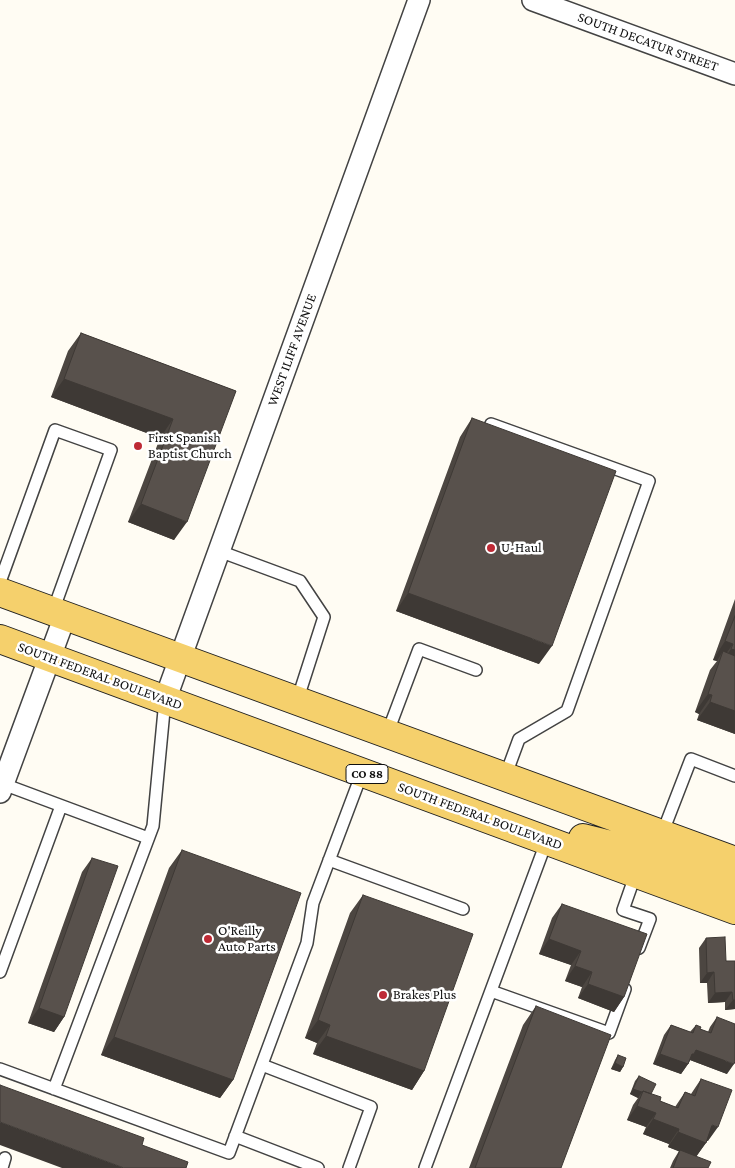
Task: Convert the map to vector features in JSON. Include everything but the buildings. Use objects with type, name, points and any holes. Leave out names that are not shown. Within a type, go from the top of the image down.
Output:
[{"type":"main road","points":[[0,592],[735,860]]},
{"type":"main road","name":"SOUTH FEDERAL BOULEVARD","points":[[0,639],[735,910]]},
{"type":"main road","points":[[547,840],[576,837],[602,842],[639,852],[735,887]]},
{"type":"street","name":"WEST ILIFF AVENUE","points":[[165,700],[419,0]]},
{"type":"street","name":"SOUTH DECATUR STREET","points":[[533,0],[735,74]]},
{"type":"street","points":[[2,788],[50,657],[59,614]]},
{"type":"lane","points":[[491,424],[649,481],[567,711],[519,739],[505,777]]},
{"type":"lane","points":[[0,582],[55,430],[111,450],[59,614]]},
{"type":"lane","points":[[219,551],[300,582],[324,617],[297,701]]},
{"type":"lane","points":[[387,734],[419,649],[476,670]]},
{"type":"lane","points":[[54,1089],[152,826],[165,700]]},
{"type":"lane","points":[[662,834],[691,760],[735,776]]},
{"type":"lane","points":[[0,1069],[229,1153],[307,943],[313,903],[362,773]]},
{"type":"lane","points":[[2,788],[61,806],[148,838]]},
{"type":"lane","points":[[0,972],[61,806]]},
{"type":"lane","points":[[426,1168],[547,840]]},
{"type":"lane","points":[[329,860],[463,909]]},
{"type":"lane","points":[[634,962],[650,918],[623,910],[636,873]]},
{"type":"lane","points":[[492,991],[609,1033],[628,980]]},
{"type":"lane","points":[[262,1065],[371,1107],[348,1168]]},
{"type":"lane","points":[[235,1136],[318,1168]]},
{"type":"place","name":"First Spanish Baptist Church","points":[[138,446]]},
{"type":"place","name":"U-Haul","points":[[491,548]]},
{"type":"place","name":"O'Reilly Auto Parts","points":[[208,939]]},
{"type":"place","name":"Brakes Plus","points":[[383,995]]}]
